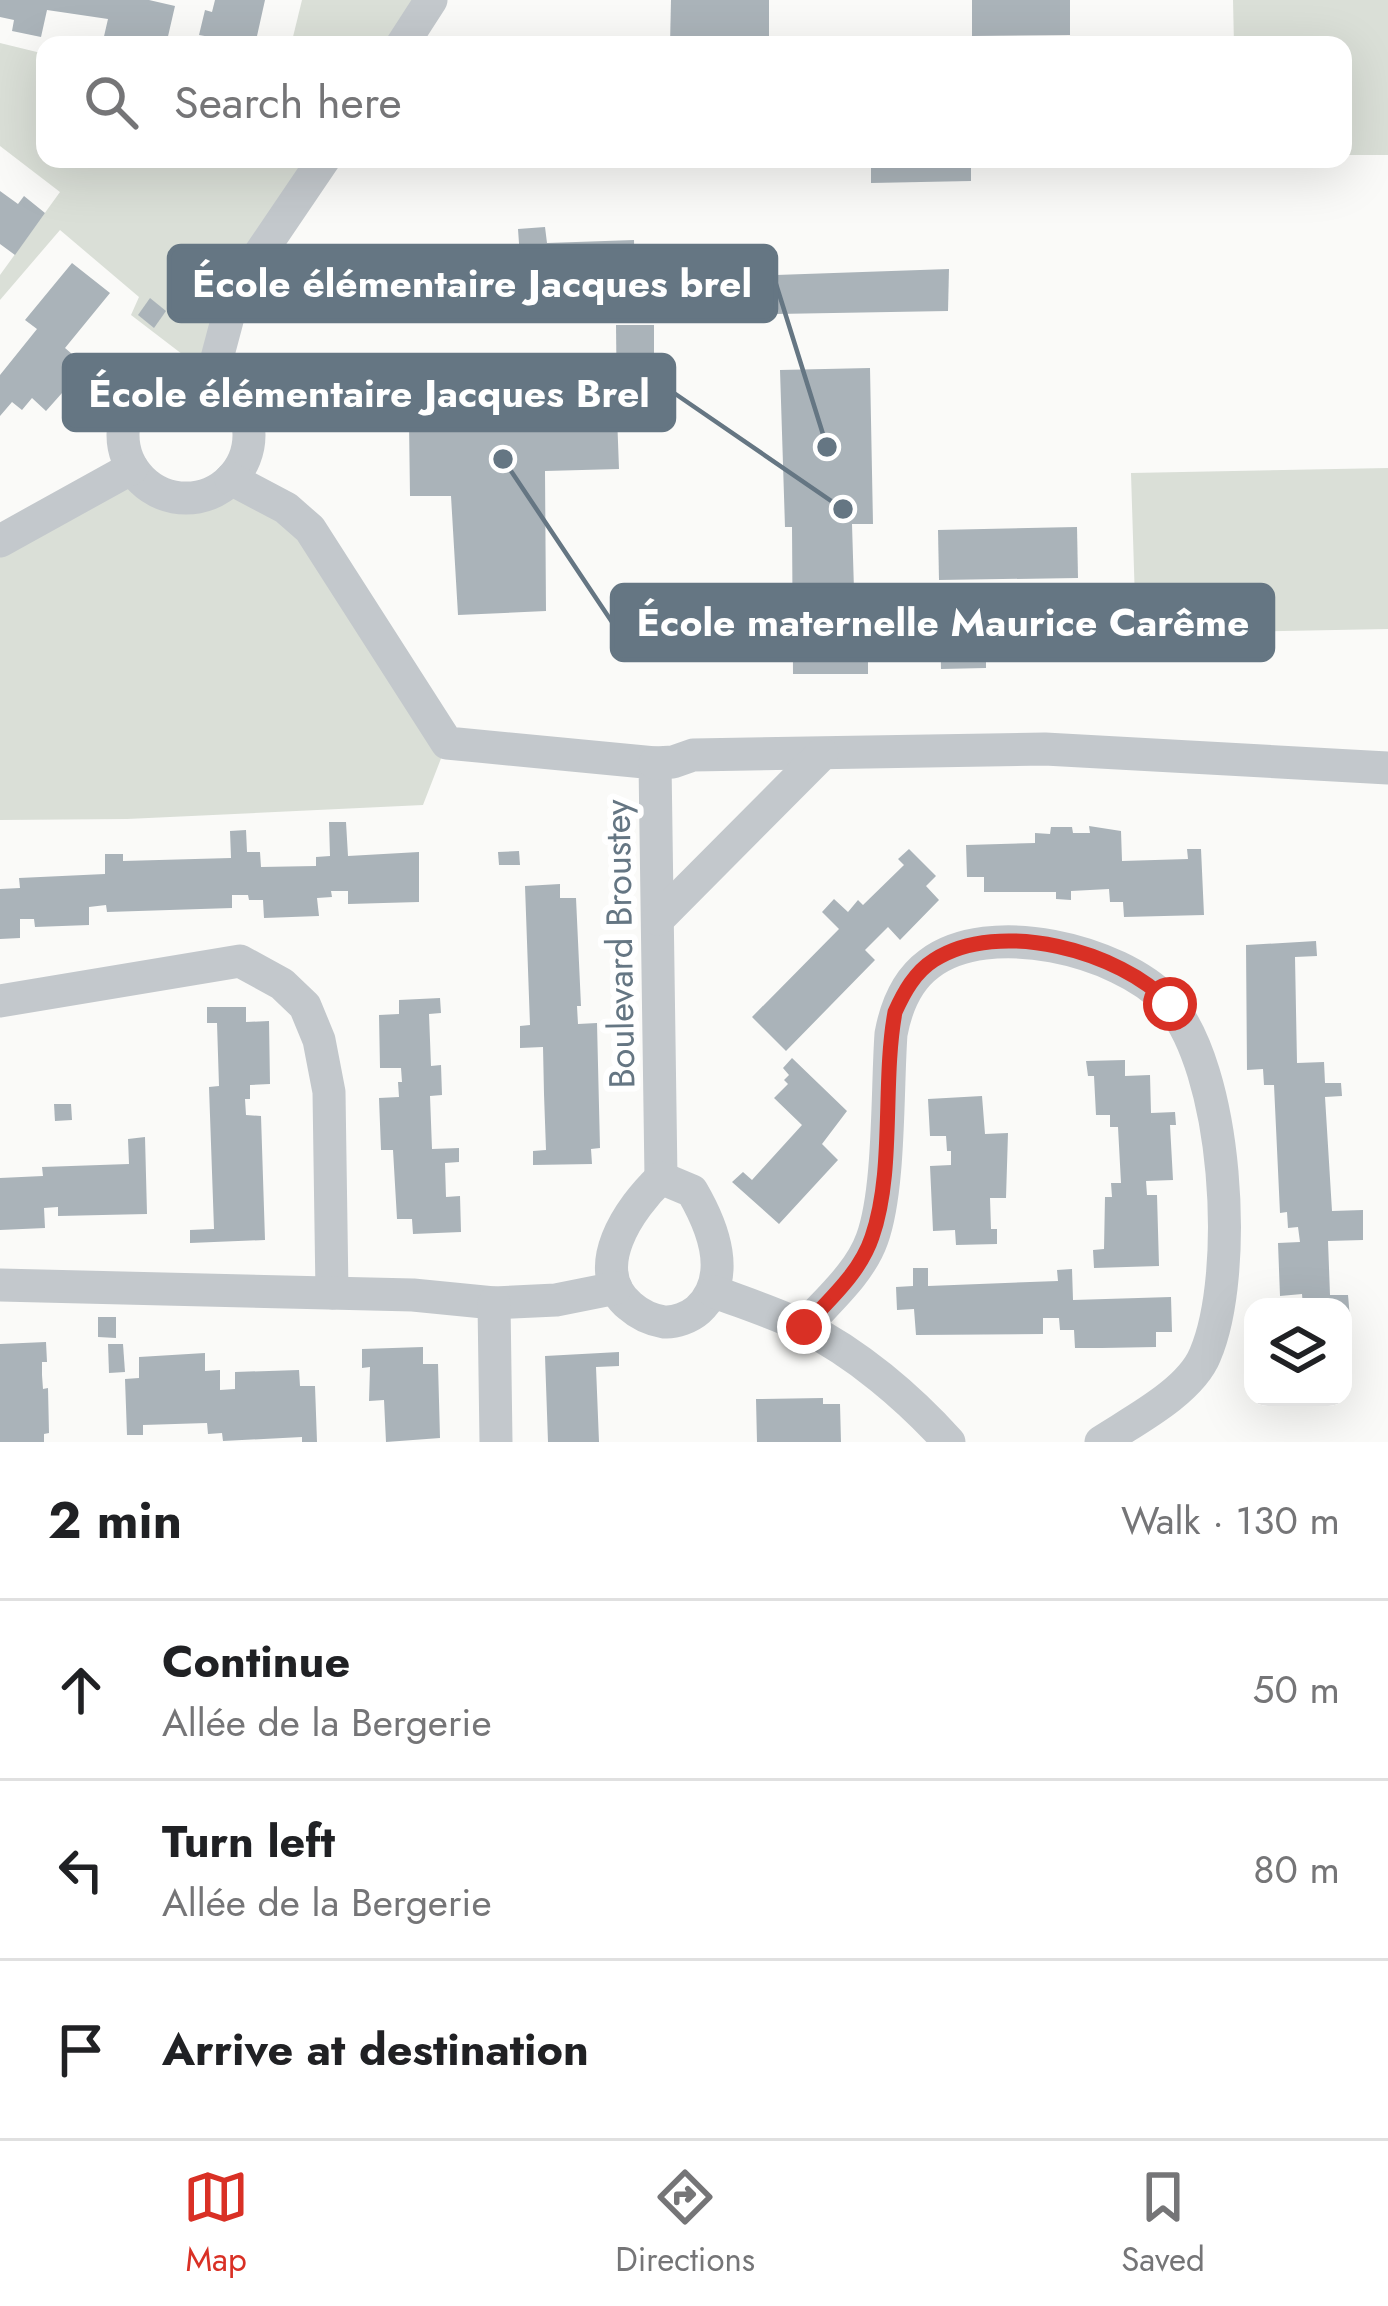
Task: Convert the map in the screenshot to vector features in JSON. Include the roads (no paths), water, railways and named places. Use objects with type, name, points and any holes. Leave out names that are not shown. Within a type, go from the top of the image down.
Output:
[{"type":"street","points":[[408,36],[431,0]]},
{"type":"street","points":[[212,377],[229,313],[261,252],[318,168]]},
{"type":"street","points":[[172,373],[212,377],[229,388],[248,423],[249,443],[242,463],[214,492],[178,497],[145,483],[124,449],[123,429],[138,393],[172,373]]},
{"type":"street","points":[[0,541],[132,468]]},
{"type":"street","name":"Boulevard Broustey","points":[[230,479],[286,508],[310,529],[447,743],[656,763],[661,1178]]},
{"type":"street","points":[[656,763],[693,755],[1045,749],[1388,768]]},
{"type":"street","points":[[658,919],[822,754]]},
{"type":"street","points":[[804,1327],[851,1276],[872,1240],[880,1200],[891,1034],[895,1012],[919,974],[951,952],[999,943],[1045,945],[1103,960],[1156,990],[1190,1032],[1207,1076],[1225,1202],[1220,1293],[1205,1358],[1170,1397],[1100,1442]]},
{"type":"street","points":[[0,1001],[240,961],[282,984],[305,1006],[319,1040],[329,1092],[332,1293]]},
{"type":"street","points":[[661,1178],[692,1191],[715,1241],[715,1292],[693,1315],[667,1323],[640,1314],[616,1288],[613,1250],[637,1200],[661,1178]]},
{"type":"street","points":[[0,1285],[332,1293],[494,1303],[556,1300],[616,1288]]},
{"type":"street","points":[[715,1292],[804,1327],[896,1391],[949,1442]]},
{"type":"street","points":[[494,1303],[496,1442]]},
{"type":"place","name":"École élémentaire Jacques brel","points":[[827,447]]},
{"type":"place","name":"École maternelle Maurice Carême","points":[[503,459]]},
{"type":"place","name":"École élémentaire Jacques Brel","points":[[843,509]]}]
